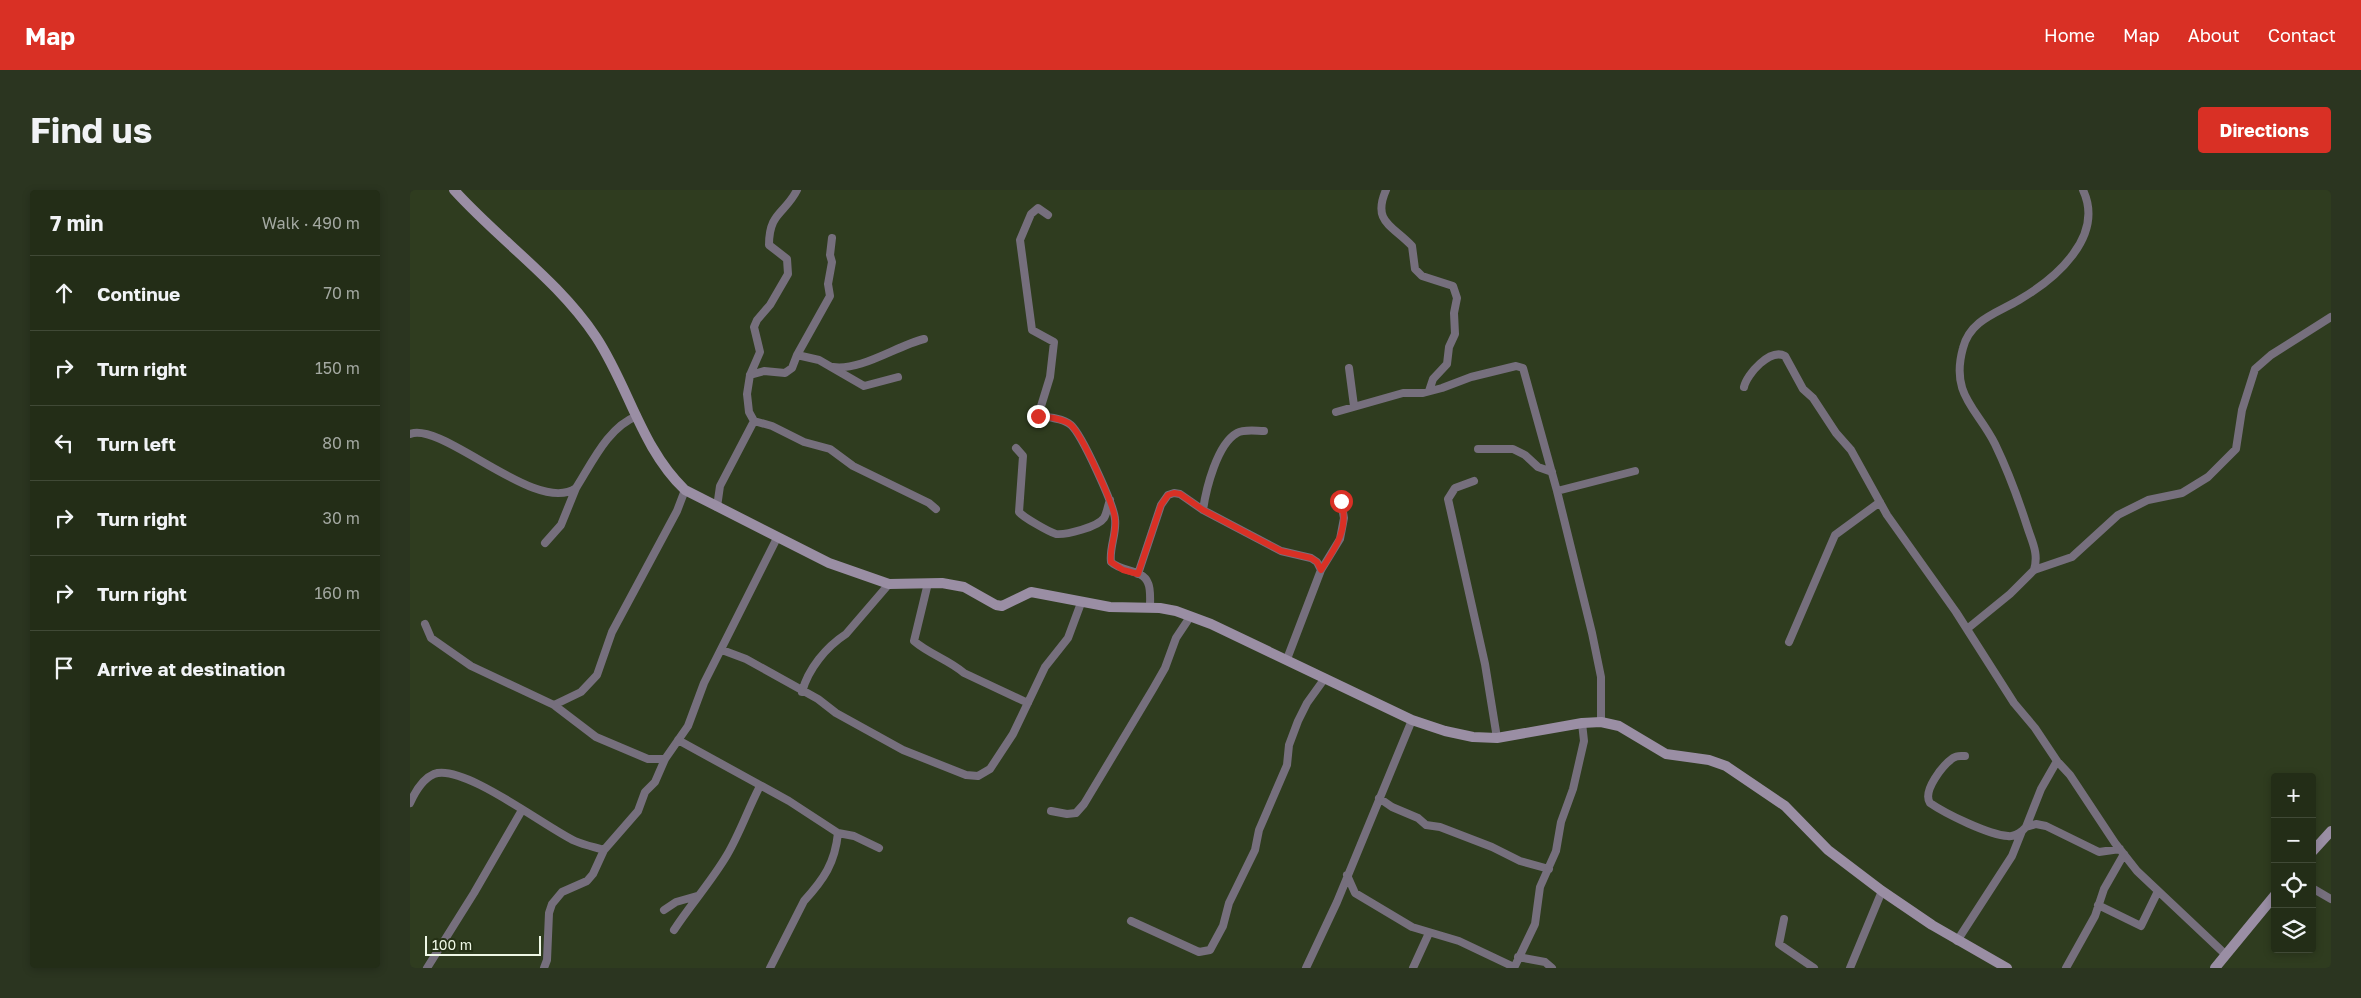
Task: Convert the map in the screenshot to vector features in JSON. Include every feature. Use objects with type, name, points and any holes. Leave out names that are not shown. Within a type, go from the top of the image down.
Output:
[{"type":"street","points":[[454,190],[491,229],[524,258],[576,310],[610,360],[648,443],[673,478],[685,490],[777,538],[829,563],[890,584],[942,583],[964,587],[996,605],[1002,606],[1031,592],[1110,607],[1160,608],[1211,624],[1412,720],[1473,737],[1497,738],[1601,722],[1619,726],[1666,754],[1709,760],[1726,766],[1784,806],[1828,850],[1882,891],[1958,941],[2006,968]]},
{"type":"street","points":[[716,507],[720,486],[754,422],[747,404],[750,375],[760,352],[754,332],[756,320],[770,305],[788,274],[786,259],[769,245],[770,228],[777,214],[793,199],[798,190]]},
{"type":"street","points":[[1386,190],[1382,200],[1381,213],[1385,221],[1412,246],[1415,270],[1422,276],[1453,286],[1457,294],[1454,313],[1454,334],[1449,346],[1447,364],[1433,379],[1429,391]]},
{"type":"street","points":[[2049,564],[2036,550],[2018,499],[1994,443],[1964,395],[1960,379],[1960,365],[1967,336],[1976,325],[1986,317],[2034,291],[2055,274],[2071,256],[2086,233],[2089,217],[2087,199],[2083,190]]},
{"type":"street","points":[[1048,215],[1038,208],[1032,214],[1020,240],[1032,330],[1054,342],[1050,377],[1038,416],[1054,418],[1070,424],[1095,466],[1110,500],[1116,526],[1111,562],[1123,570],[1138,574],[1149,584],[1150,607]]},
{"type":"street","points":[[750,375],[764,372],[789,372],[830,296],[828,284],[832,262],[830,255],[832,238]]},
{"type":"street","points":[[1967,629],[2010,594],[2034,570],[2072,557],[2118,515],[2148,500],[2182,493],[2208,477],[2236,449],[2242,410],[2255,369],[2272,354],[2331,317]]},
{"type":"street","points":[[833,367],[869,362],[906,344],[924,339]]},
{"type":"street","points":[[1744,387],[1747,378],[1767,358],[1778,354],[1785,356],[1803,388],[1813,398],[1836,434],[1851,450],[1880,502],[1967,629],[2014,703],[2035,728],[2057,761],[2070,775],[2122,851],[2158,891],[2225,954]]},
{"type":"street","points":[[797,356],[816,359],[864,386],[898,377]]},
{"type":"street","points":[[1336,412],[1403,393],[1429,391],[1449,386],[1470,377],[1520,366],[1525,372],[1557,491],[1601,677],[1601,722]]},
{"type":"street","points":[[1349,368],[1354,406]]},
{"type":"street","points":[[544,544],[561,525],[576,488],[614,431],[626,420],[637,416]]},
{"type":"street","points":[[754,422],[772,426],[804,442],[830,449],[854,466],[928,502],[936,509]]},
{"type":"street","points":[[1203,510],[1208,478],[1229,440],[1241,432],[1264,431]]},
{"type":"street","points":[[410,434],[419,433],[448,443],[528,487],[566,493],[576,488]]},
{"type":"street","points":[[1016,448],[1023,456],[1018,512],[1024,516],[1057,534],[1077,531],[1099,523],[1105,518],[1110,500]]},
{"type":"street","points":[[1478,448],[1518,451],[1538,467],[1552,472]]},
{"type":"street","points":[[1557,491],[1635,471]]},
{"type":"street","points":[[1474,482],[1455,488],[1448,499],[1484,655],[1497,738]]},
{"type":"street","points":[[554,705],[581,692],[597,674],[612,632],[685,490]]},
{"type":"street","points":[[1138,574],[1164,499],[1168,495],[1180,494],[1203,510],[1281,551],[1311,558],[1317,562],[1321,570]]},
{"type":"street","points":[[1287,659],[1321,570],[1340,539],[1344,518],[1341,501]]},
{"type":"street","points":[[1789,642],[1835,535],[1880,502]]},
{"type":"street","points":[[544,968],[547,960],[549,913],[552,904],[562,892],[588,881],[604,850],[638,811],[643,796],[658,777],[665,760],[688,726],[704,682],[722,650],[742,605],[777,538]]},
{"type":"street","points":[[2034,570],[2036,550]]},
{"type":"street","points":[[928,583],[914,641],[924,649],[956,666],[964,673],[1028,703]]},
{"type":"street","points":[[802,692],[809,672],[890,584]]},
{"type":"street","points":[[722,650],[746,659],[802,692],[818,699],[836,713],[862,726],[874,736],[943,767],[972,776],[982,774],[990,768],[1013,734],[1045,667],[1068,638],[1081,603]]},
{"type":"street","points":[[1051,811],[1067,814],[1076,812],[1084,804],[1153,689],[1176,638],[1190,617]]},
{"type":"street","points":[[425,624],[431,638],[471,666],[554,705],[596,737],[648,759],[665,760]]},
{"type":"street","points":[[1131,921],[1199,952],[1210,950],[1223,926],[1229,903],[1254,850],[1259,830],[1287,765],[1290,745],[1298,721],[1307,703],[1325,678]]},
{"type":"street","points":[[1306,968],[1412,720]]},
{"type":"street","points":[[1347,875],[1353,890],[1359,896],[1412,927],[1459,941],[1514,967],[1535,924],[1540,887],[1556,851],[1563,815],[1576,778],[1584,741],[1582,724]]},
{"type":"street","points":[[678,740],[789,801],[838,833],[854,836],[879,848]]},
{"type":"street","points":[[1965,756],[1957,756],[1951,760],[1931,784],[1928,800],[1934,806],[1966,822],[2005,836],[2012,836],[2036,824],[2046,826],[2099,852],[2122,851]]},
{"type":"street","points":[[1958,941],[2015,849],[2041,789],[2057,761]]},
{"type":"street","points":[[410,803],[416,790],[426,779],[434,774],[444,773],[463,776],[575,841],[604,850]]},
{"type":"street","points":[[674,930],[697,896],[707,888],[728,854],[760,786]]},
{"type":"street","points":[[1379,798],[1392,807],[1418,818],[1426,825],[1440,827],[1492,847],[1520,861],[1549,869]]},
{"type":"street","points":[[427,968],[474,893],[522,810]]},
{"type":"street","points":[[2316,848],[2331,831]]},
{"type":"street","points":[[770,968],[804,901],[812,894],[828,871],[836,849],[838,833]]},
{"type":"street","points":[[2005,836],[2015,849]]},
{"type":"street","points":[[2066,968],[2095,916],[2104,889],[2122,851]]},
{"type":"street","points":[[2316,890],[2331,899]]},
{"type":"street","points":[[1850,968],[1882,891]]},
{"type":"street","points":[[2098,905],[2141,926],[2158,891]]},
{"type":"street","points":[[664,910],[676,902],[697,896]]},
{"type":"street","points":[[2215,968],[2271,900]]},
{"type":"street","points":[[1784,919],[1779,944],[1814,968]]},
{"type":"street","points":[[1413,968],[1428,933]]},
{"type":"street","points":[[1518,957],[1545,962],[1552,968]]},
{"type":"route","points":[[1038,416],[1054,418],[1070,424],[1083,444],[1095,466],[1115,516],[1116,526],[1110,558],[1111,562],[1117,568],[1126,571],[1138,574],[1161,505],[1168,495],[1174,493],[1180,494],[1203,510],[1281,551],[1311,558],[1317,562],[1321,570],[1340,539],[1344,518],[1344,509],[1341,501]]}]
